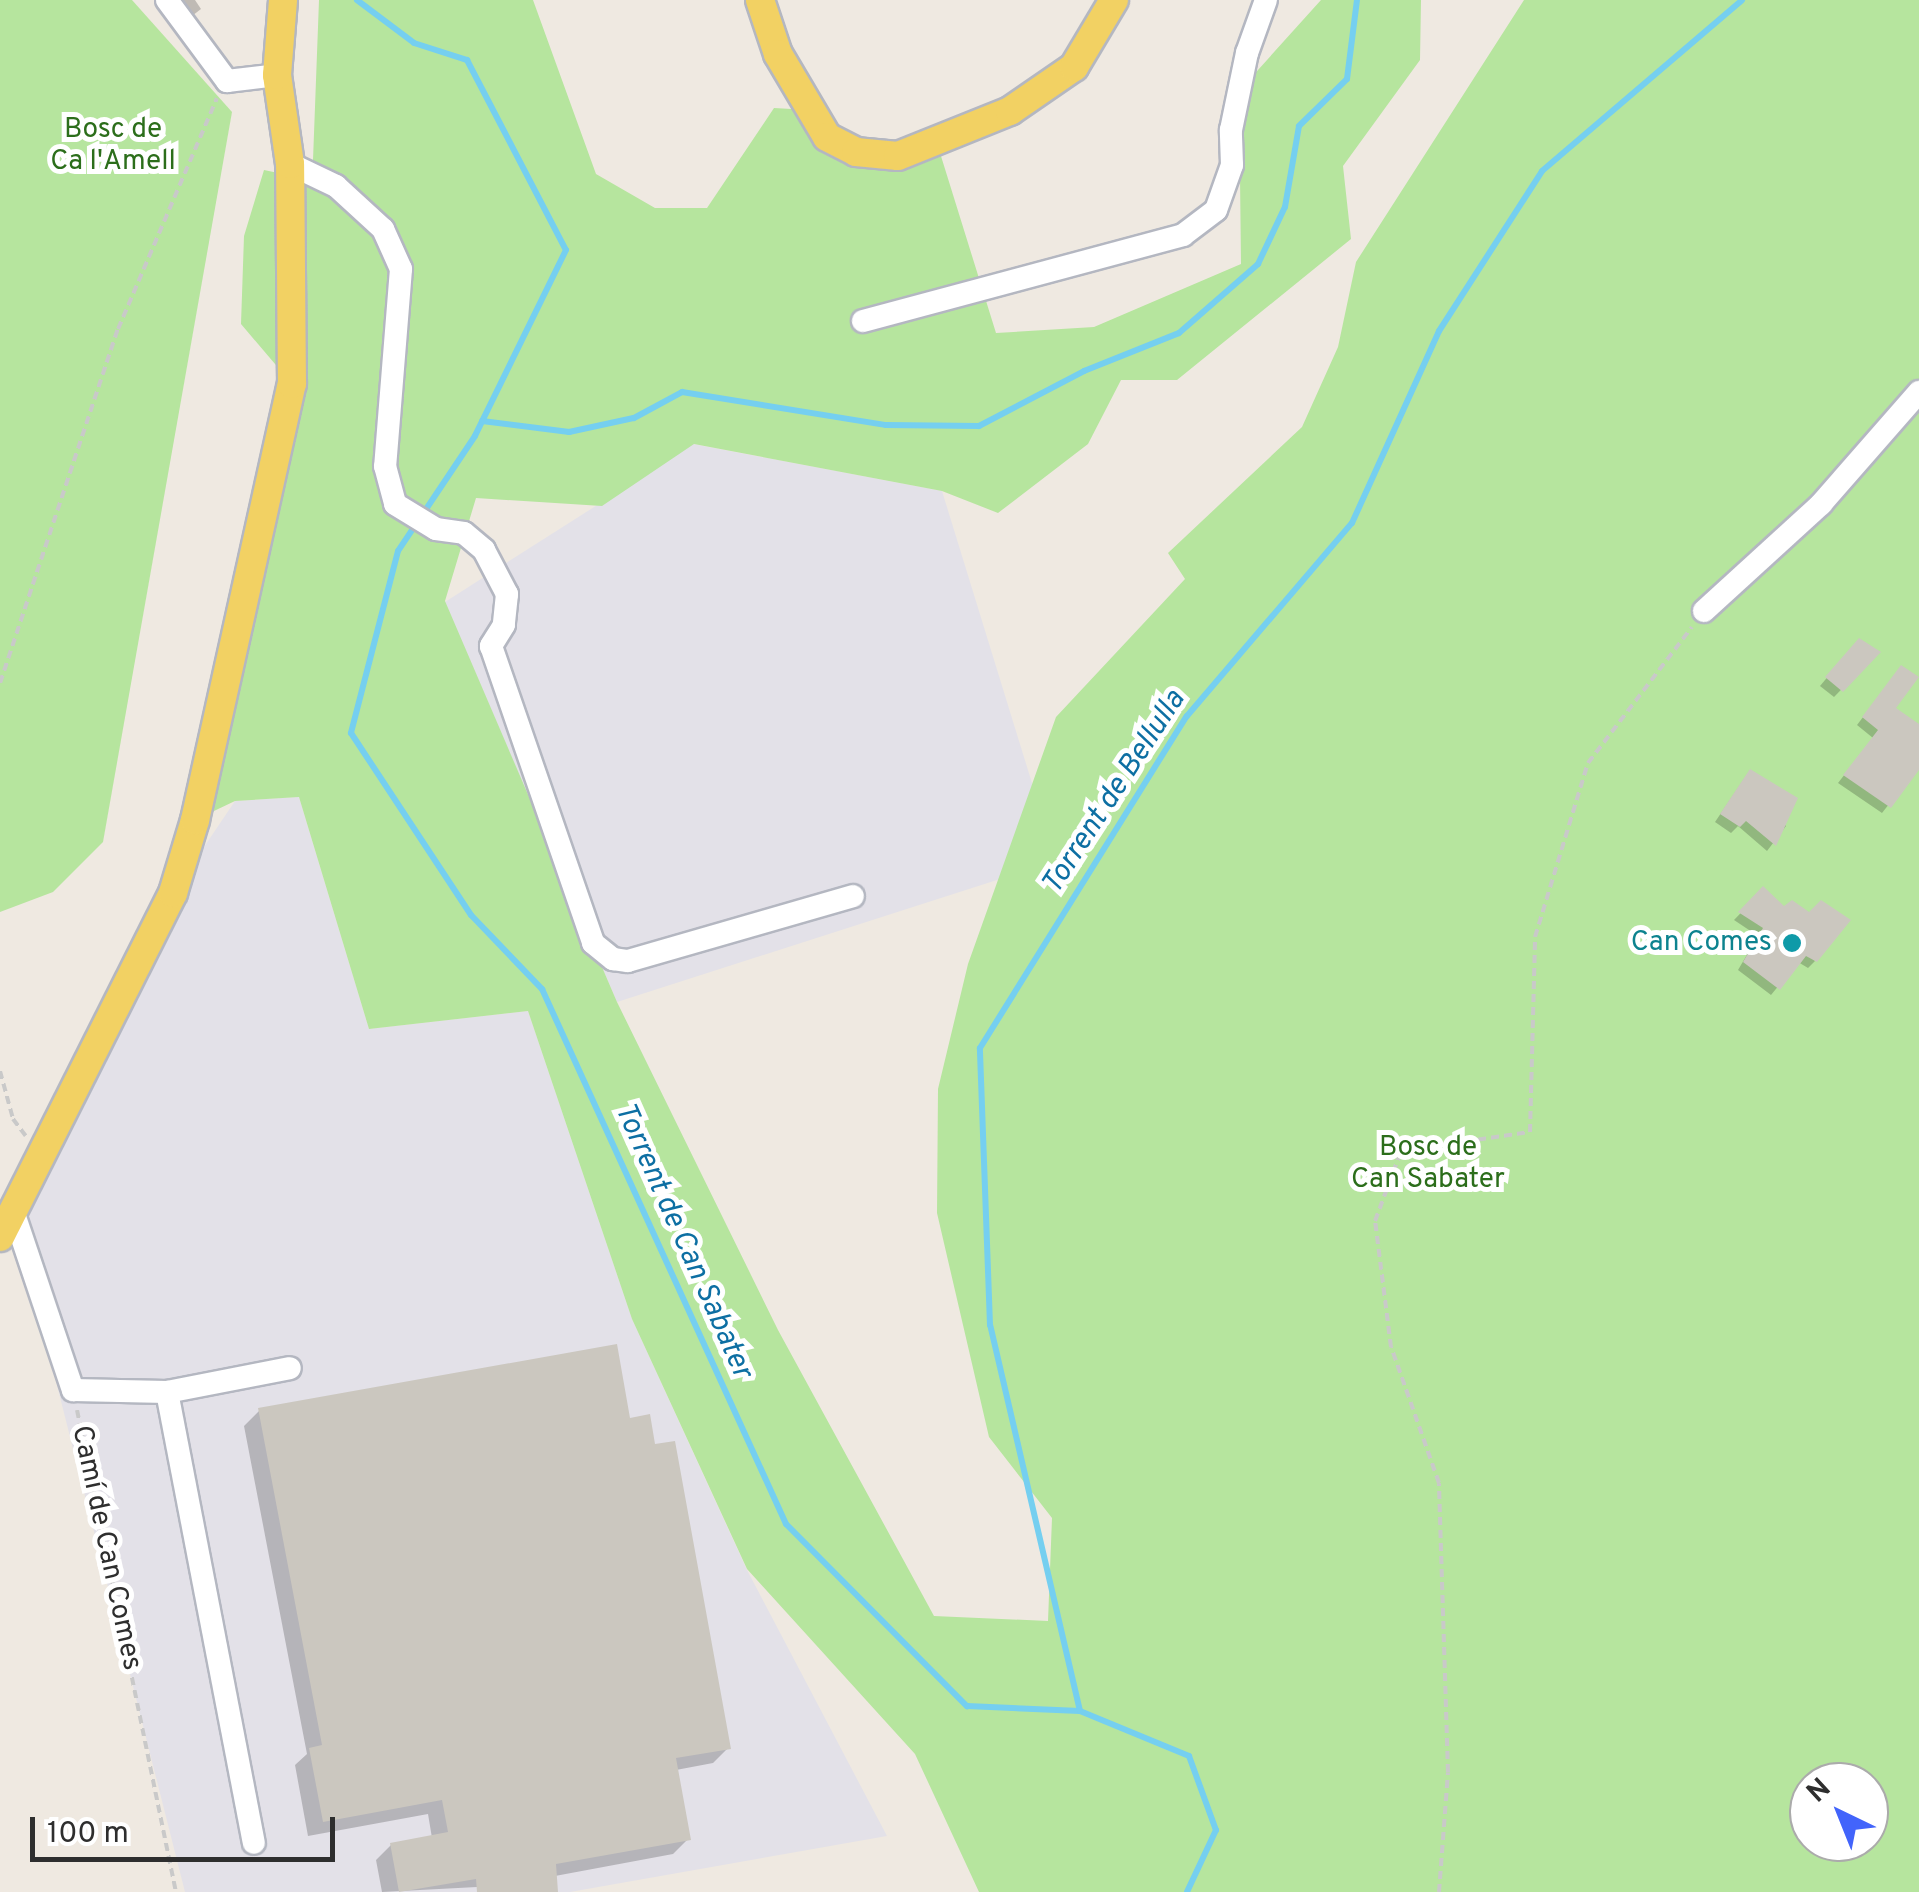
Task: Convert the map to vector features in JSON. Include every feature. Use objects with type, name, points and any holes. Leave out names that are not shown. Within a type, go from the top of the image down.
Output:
[{"type":"main road","points":[[760,0],[778,54],[826,137],[856,152],[898,156],[1010,111],[1074,67],[1114,0]]},
{"type":"main road","points":[[6,1224],[173,893],[195,820],[292,384],[290,164],[277,75],[281,6]]},
{"type":"street","points":[[167,0],[226,81],[277,75]]},
{"type":"street","points":[[862,321],[1182,235],[1216,210],[1232,166],[1231,130],[1247,52],[1266,0]]},
{"type":"street","points":[[290,164],[336,186],[383,229],[401,269],[384,466],[395,504],[436,528],[464,534],[484,550],[506,594],[504,625],[491,646],[593,943],[614,959],[628,961],[853,896]]},
{"type":"street","points":[[1704,611],[1821,504],[1919,392]]},
{"type":"street","name":"Camí de Can Comes","points":[[6,1224],[73,1390]]},
{"type":"street","points":[[73,1390],[167,1392],[290,1368]]},
{"type":"street","points":[[167,1392],[254,1843]]},
{"type":"path","points":[[0,683],[118,329],[200,126],[226,81]]},
{"type":"path","points":[[1438,1892],[1448,1772],[1438,1483],[1391,1347],[1375,1221],[1401,1151],[1530,1132],[1534,937],[1588,763],[1704,611]]},
{"type":"path","points":[[0,1071],[13,1119],[40,1156]]},
{"type":"path","name":"Camí de Can Comes","points":[[73,1390],[176,1892]]},
{"type":"shaded area","points":[[693,444],[942,491],[1056,861],[617,1002],[445,602]]},
{"type":"shaded area","points":[[299,797],[369,1029],[528,1011],[632,1319],[747,1570],[887,1836],[570,1892],[185,1892],[13,1211],[173,893],[235,801]]},
{"type":"green space","name":"Bosc de Ca l'Amell","points":[[0,0],[132,0],[232,112],[103,842],[53,892],[0,912]]},
{"type":"green space","name":"Bosc de Can Sabater","points":[[319,0],[533,0],[596,174],[655,208],[707,208],[774,108],[809,110],[857,152],[936,140],[996,333],[1094,327],[1241,264],[1239,91],[1321,0],[1421,0],[1420,60],[1343,166],[1351,239],[1177,380],[1121,380],[1088,444],[998,513],[942,491],[694,444],[602,506],[476,498],[445,601],[617,1002],[778,1330],[934,1616],[1048,1621],[1052,1518],[989,1437],[937,1213],[938,1089],[968,964],[1056,717],[1185,579],[1168,553],[1302,427],[1338,347],[1356,262],[1524,0],[1919,0],[1919,1892],[979,1892],[915,1754],[747,1569],[632,1319],[528,1011],[369,1029],[299,797],[235,801],[195,820],[292,384],[241,324],[244,236],[264,170],[335,185],[313,160]]},
{"type":"building","points":[[1859,638],[1881,652],[1843,692],[1825,677]]},
{"type":"building","points":[[1901,665],[1919,677],[1896,708],[1919,724],[1919,770],[1891,808],[1843,775],[1878,730],[1862,717]]},
{"type":"building","name":"Can Comes","points":[[1750,769],[1798,798],[1776,846],[1746,821],[1740,827],[1720,814]]},
{"type":"building","name":"Can Comes","points":[[1763,886],[1784,906],[1792,900],[1809,912],[1821,900],[1851,920],[1817,962],[1806,956],[1780,990],[1743,962],[1763,928],[1738,912]]},
{"type":"building","points":[[617,1344],[630,1418],[650,1414],[655,1444],[675,1441],[731,1749],[676,1758],[691,1840],[556,1864],[558,1892],[477,1892],[476,1879],[399,1892],[390,1843],[448,1832],[442,1800],[323,1822],[309,1748],[322,1745],[258,1408]]},
{"type":"waterway","name":"Torrent de Can Sabater","points":[[357,0],[414,43],[467,60],[566,250],[475,436],[398,551],[351,733],[471,915],[542,989],[786,1524],[967,1706],[1080,1711],[1189,1756],[1216,1830],[1187,1892]]},
{"type":"waterway","points":[[482,421],[569,432],[634,418],[682,392],[886,425],[979,426],[1084,371],[1179,333],[1258,264],[1285,207],[1299,126],[1347,79],[1357,0]]},
{"type":"waterway","name":"Torrent de Bellulla","points":[[1080,1711],[990,1325],[980,1048],[1187,716],[1352,523],[1439,331],[1542,171],[1742,0]]},
{"type":"place","name":"Can Comes","points":[[1792,943]]}]
